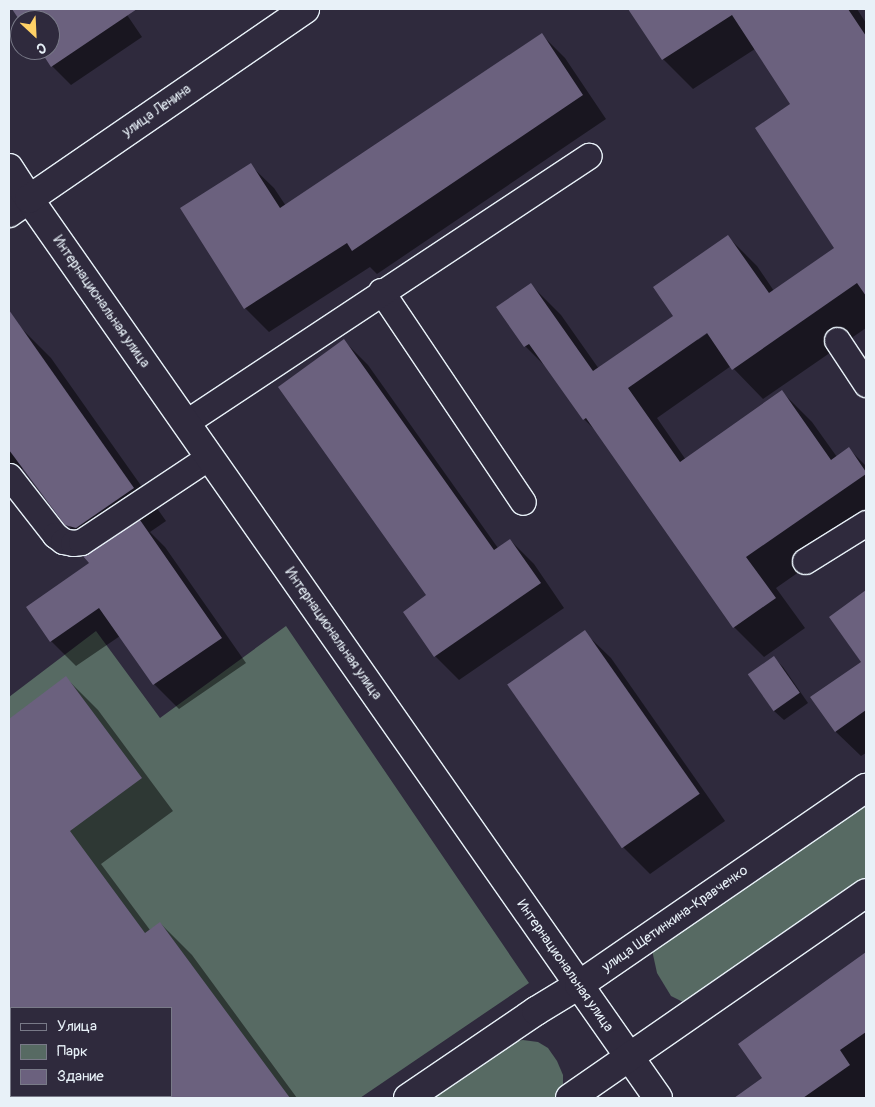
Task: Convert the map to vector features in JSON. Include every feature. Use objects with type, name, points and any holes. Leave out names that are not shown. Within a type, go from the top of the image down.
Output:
[{"type":"street","name":"улица Ленина","points":[[19,206],[305,9]]},
{"type":"street","name":"Интернациональная улица","points":[[9,168],[19,206],[185,423],[658,1098]]},
{"type":"street","name":"улица Щетинкина-Кравченко","points":[[408,1098],[536,1010],[579,985],[866,788]]},
{"type":"street","points":[[570,1098],[866,893]]},
{"type":"lane","points":[[185,423],[381,291],[589,156]]},
{"type":"lane","points":[[381,291],[523,502]]},
{"type":"lane","points":[[837,340],[866,384]]},
{"type":"lane","points":[[9,476],[55,535],[63,541],[73,543],[81,542],[209,457]]},
{"type":"lane","points":[[805,561],[866,523]]},
{"type":"green space","points":[[286,626],[529,983],[360,1098],[9,1098],[9,697],[96,631],[160,718]]},
{"type":"green space","points":[[866,796],[866,886],[687,1004],[671,996],[657,973],[652,950]]},
{"type":"green space","points":[[523,1040],[538,1042],[548,1048],[557,1061],[563,1075],[563,1086],[557,1098],[426,1098],[505,1043]]},
{"type":"building","points":[[137,9],[51,67],[46,60],[60,60],[60,10],[13,10]]},
{"type":"building","points":[[628,9],[848,9],[866,36],[866,296],[857,283],[732,370],[707,333],[628,388],[680,462],[782,390],[831,460],[849,447],[866,472],[866,474],[746,557],[776,598],[733,628],[586,418],[583,420],[529,344],[524,347],[496,307],[531,283],[593,371],[673,316],[653,287],[728,235],[769,293],[834,248],[755,128],[790,104],[732,15],[662,60]]},
{"type":"building","points":[[542,33],[583,95],[352,251],[347,243],[244,309],[180,208],[251,163],[280,208]]},
{"type":"building","points":[[9,310],[134,488],[76,528],[65,525],[9,450]]},
{"type":"building","points":[[344,339],[494,550],[510,539],[541,583],[434,657],[403,612],[426,595],[278,387]]},
{"type":"building","points":[[140,520],[222,638],[153,685],[99,608],[50,642],[26,607],[89,563],[83,556]]},
{"type":"building","points":[[866,590],[866,710],[835,732],[810,697],[861,662],[829,617]]},
{"type":"building","points":[[585,630],[700,794],[622,848],[507,684]]},
{"type":"building","points":[[774,656],[800,693],[774,711],[748,674]]},
{"type":"building","points":[[66,676],[142,778],[70,831],[145,933],[160,922],[290,1098],[171,1098],[172,1007],[9,1008],[9,719]]},
{"type":"building","points":[[866,952],[866,1032],[840,1050],[850,1065],[803,1098],[734,1098],[762,1078],[738,1044]]}]
